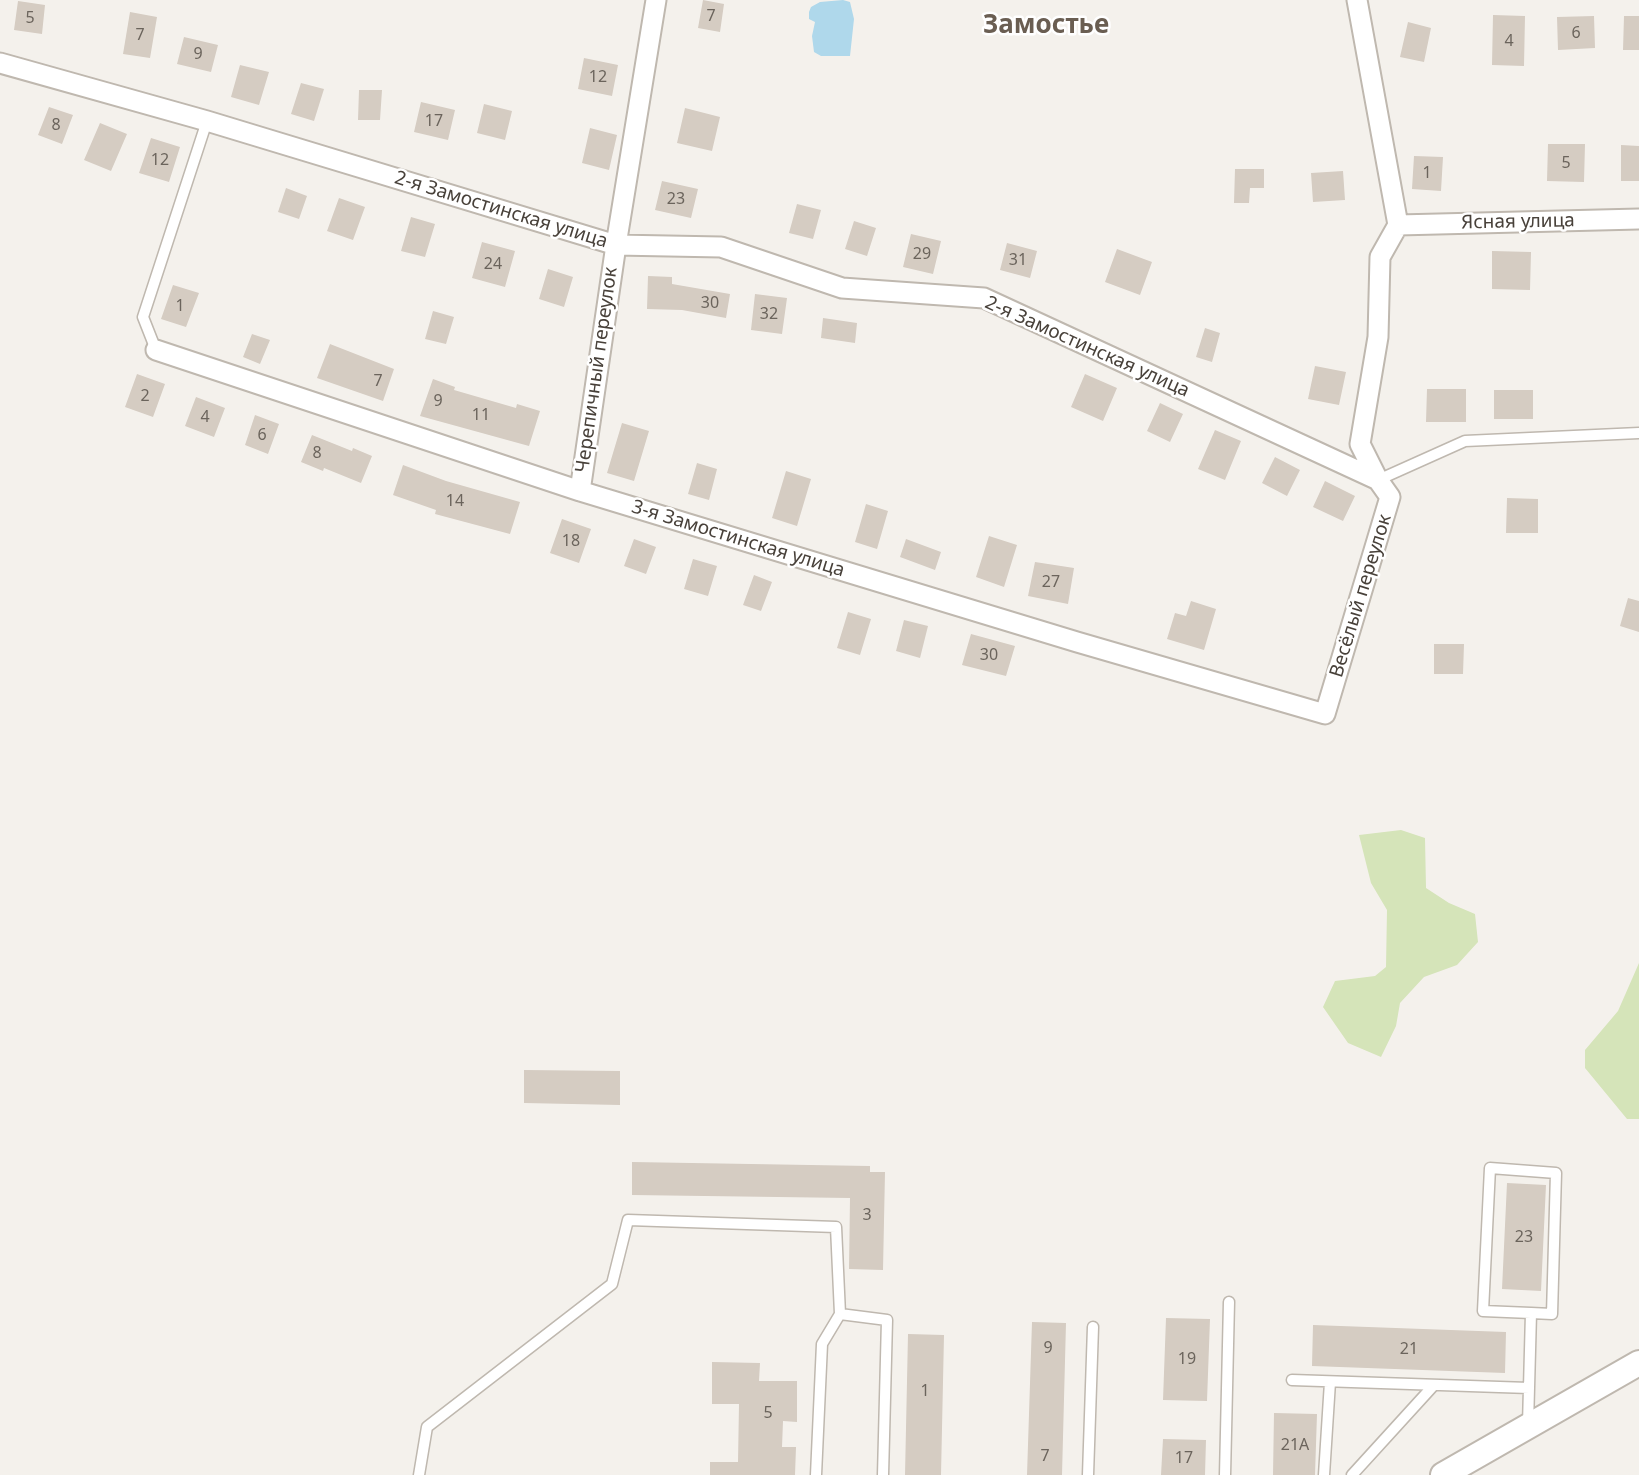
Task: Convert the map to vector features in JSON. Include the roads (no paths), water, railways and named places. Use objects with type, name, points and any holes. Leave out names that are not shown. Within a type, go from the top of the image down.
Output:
[{"type":"street","name":"Черепичный переулок","points":[[580,491],[615,245],[656,0]]},
{"type":"street","points":[[1357,0],[1398,225],[1380,257],[1378,337],[1360,444],[1378,480]]},
{"type":"street","name":"2-я Замостинская улица","points":[[0,63],[206,121],[615,245],[720,247],[842,288],[984,298],[1378,480]]},
{"type":"street","name":"Ясная улица","points":[[1398,225],[1639,219]]},
{"type":"street","name":"3-я Замостинская улица","points":[[156,350],[580,491],[1063,638],[1325,714]]},
{"type":"street","name":"Весёлый переулок","points":[[1325,714],[1390,498],[1378,480]]},
{"type":"street","points":[[1443,1475],[1639,1363]]},
{"type":"lane","points":[[156,350],[143,317],[206,121]]},
{"type":"lane","points":[[1378,480],[1465,441],[1639,433]]},
{"type":"lane","points":[[1490,1168],[1556,1173],[1552,1314],[1531,1313],[1483,1311],[1490,1168]]},
{"type":"lane","points":[[419,1475],[427,1427],[612,1284],[628,1220],[836,1227],[839,1314],[822,1344],[817,1475]]},
{"type":"lane","points":[[1225,1475],[1229,1302]]},
{"type":"lane","points":[[1528,1426],[1531,1313]]},
{"type":"lane","points":[[839,1314],[887,1320],[883,1475]]},
{"type":"lane","points":[[1088,1475],[1093,1327]]},
{"type":"lane","points":[[1292,1380],[1529,1388]]},
{"type":"lane","points":[[1324,1475],[1330,1382]]},
{"type":"lane","points":[[1352,1475],[1434,1385]]},
{"type":"water","points":[[820,2],[850,2],[854,19],[850,56],[821,56],[814,52],[812,36],[815,22],[809,19],[809,12],[811,7]]},
{"type":"district","name":"Замостье","points":[[1046,26]]}]
